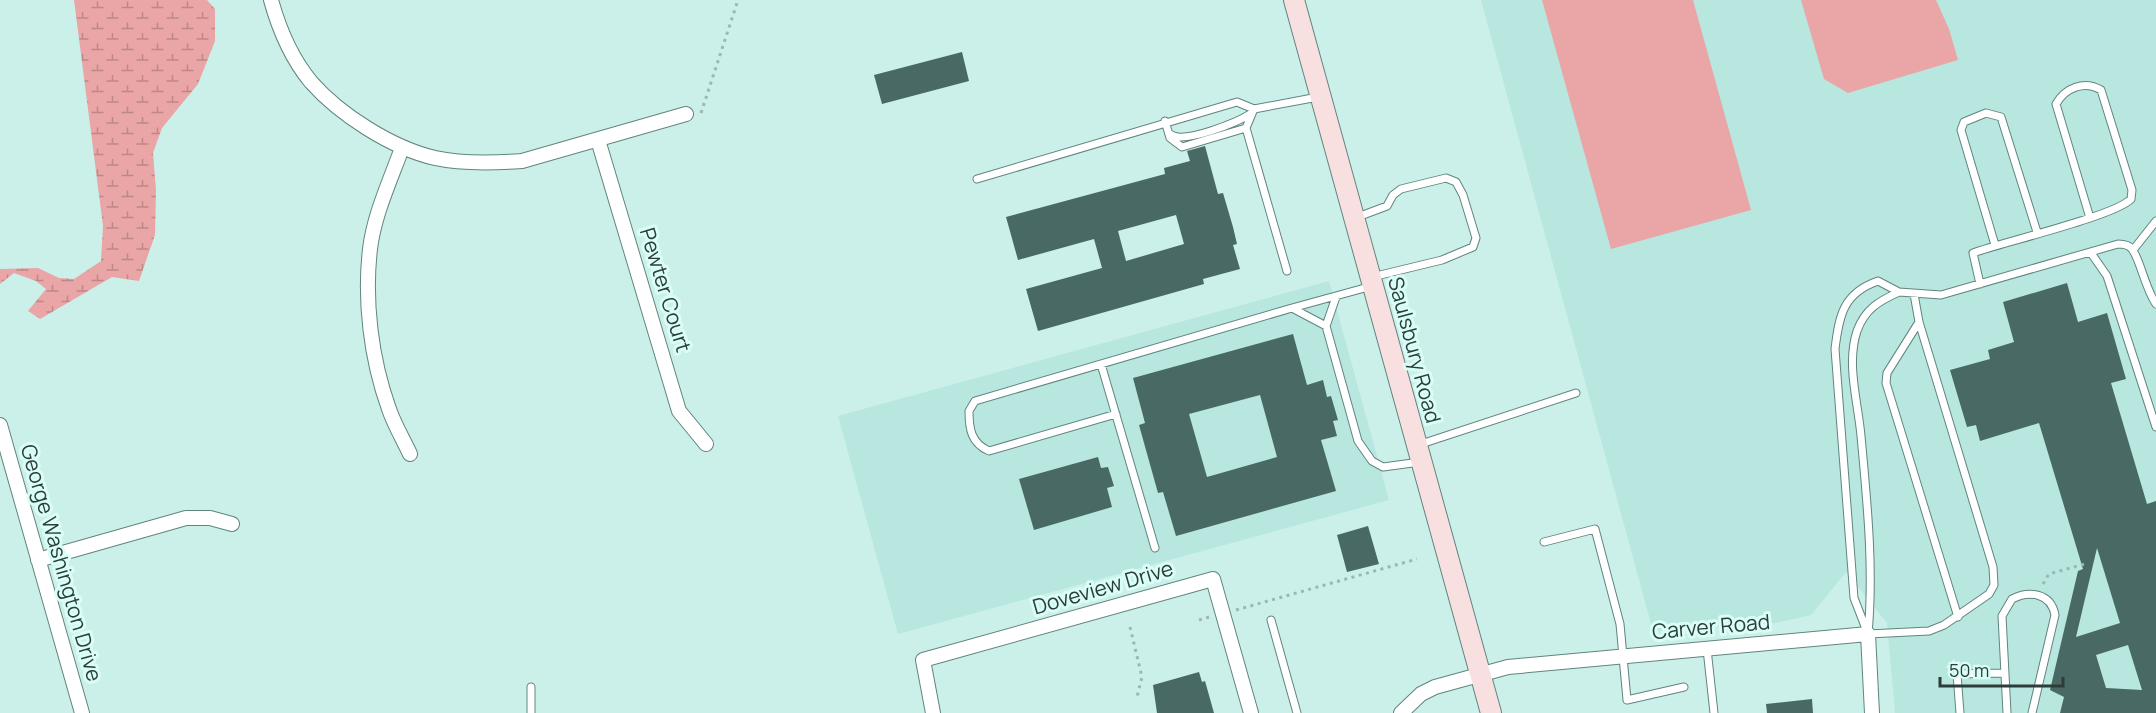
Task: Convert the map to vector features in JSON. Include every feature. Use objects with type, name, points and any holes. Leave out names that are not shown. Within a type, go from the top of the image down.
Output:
[{"type":"main road","name":"Saulsbury Road","points":[[1293,0],[1491,713]]},
{"type":"street","points":[[271,0],[277,21],[295,58],[312,82],[370,130],[402,148],[436,158],[495,163],[522,161],[693,117]]},
{"type":"street","name":"Pewter Court","points":[[598,140],[679,411],[706,444]]},
{"type":"street","points":[[402,148],[379,211],[370,248],[369,308],[388,409],[410,454]]},
{"type":"street","name":"George Washington Drive","points":[[0,425],[3,450],[38,560],[82,713]]},
{"type":"street","points":[[38,560],[186,518],[210,518],[232,524]]},
{"type":"street","name":"Doveview Drive","points":[[933,713],[922,660],[1213,579],[1251,713]]},
{"type":"street","points":[[1868,634],[1872,713]]},
{"type":"street","name":"Carver Road","points":[[1401,713],[1410,702],[1436,687],[1508,667],[1868,634]]},
{"type":"lane","points":[[1980,284],[1972,253],[2090,218],[2126,205],[2132,199],[2132,190],[2101,90],[2085,85],[2068,90],[2056,104],[2090,218]]},
{"type":"lane","points":[[1167,129],[1171,136],[1181,138],[1233,124],[1253,111],[1320,97]]},
{"type":"lane","points":[[977,179],[1165,121],[1237,102],[1253,111]]},
{"type":"lane","points":[[1253,111],[1246,128],[1287,271]]},
{"type":"lane","points":[[1995,245],[1961,130],[1964,122],[1986,113],[2001,117],[2037,232]]},
{"type":"lane","points":[[1165,121],[1170,138],[1182,147],[1246,128]]},
{"type":"lane","points":[[1116,414],[989,451],[978,447],[971,432],[969,411],[975,401],[1336,297],[1371,282],[1442,260],[1473,247],[1476,238],[1463,195],[1456,182],[1446,178],[1401,189],[1392,195],[1387,206],[1353,218]]},
{"type":"lane","points":[[2133,250],[2156,221]]},
{"type":"lane","points":[[1868,634],[1854,598],[1835,350],[1842,314],[1856,291],[1878,282],[1899,292],[1941,295],[2118,244],[2126,245],[2133,250],[2143,280],[2156,304]]},
{"type":"lane","points":[[2091,253],[2107,276],[2156,427]]},
{"type":"lane","points":[[1868,634],[1871,596],[1863,457],[1854,375],[1854,346],[1857,332],[1868,310],[1879,301],[1899,292]]},
{"type":"lane","points":[[1868,634],[1929,631],[1958,617],[1989,594],[1995,575],[1919,322],[1914,294]]},
{"type":"lane","points":[[1336,297],[1326,326],[1358,441],[1363,451],[1383,467],[1576,393]]},
{"type":"lane","points":[[1292,308],[1326,326]]},
{"type":"lane","points":[[1919,322],[1887,374],[1886,383],[1958,617]]},
{"type":"lane","points":[[1101,364],[1155,548]]},
{"type":"lane","points":[[1544,542],[1595,529],[1620,624],[1627,700],[1684,687]]},
{"type":"lane","points":[[2007,713],[2002,616],[2005,607],[2021,594],[2040,596],[2053,607],[2055,615],[2032,713]]},
{"type":"lane","points":[[1271,620],[1297,713]]},
{"type":"lane","points":[[1707,649],[1714,713]]},
{"type":"lane","points":[[1960,713],[1957,674],[2004,673]]},
{"type":"lane","points":[[531,687],[531,713]]},
{"type":"path","points":[[693,117],[738,0]]},
{"type":"path","points":[[1230,611],[1417,559]]},
{"type":"path","points":[[2043,584],[2049,573],[2088,563]]},
{"type":"path","points":[[1199,620],[1213,616]]},
{"type":"path","points":[[1130,627],[1142,677],[1137,698]]},
{"type":"shaded area","points":[[1481,0],[2156,0],[2156,713],[1895,713],[1887,623],[1846,572],[1811,615],[1776,623],[1653,631]]},
{"type":"shaded area","points":[[1329,281],[1389,500],[898,634],[838,416]]},
{"type":"green space","points":[[74,0],[207,0],[215,9],[215,41],[198,84],[162,128],[153,153],[156,190],[155,235],[139,281],[112,277],[40,319],[28,311],[46,289],[36,281],[14,273],[0,284],[0,269],[38,268],[59,278],[74,279],[101,261],[103,226]]},
{"type":"green space","points":[[1542,0],[1693,0],[1751,210],[1611,249]]},
{"type":"green space","points":[[1801,0],[1936,0],[1949,29],[1958,60],[1848,93],[1824,79]]},
{"type":"building","points":[[962,52],[969,81],[882,104],[874,75]]},
{"type":"building","points":[[1205,146],[1218,194],[1223,193],[1233,227],[1237,244],[1233,245],[1240,269],[1203,279],[1204,284],[1038,331],[1026,289],[1102,268],[1094,239],[1018,260],[1006,217],[1165,174],[1164,168],[1190,161],[1187,151]],"holes":[[[1176,215],[1184,244],[1126,261],[1118,231]]]},
{"type":"building","points":[[2067,283],[2078,322],[2107,313],[2126,379],[2111,383],[2147,504],[2156,501],[2156,713],[2060,713],[2064,697],[2050,690],[2078,571],[2083,569],[2039,423],[1980,441],[1976,425],[1967,427],[1950,370],[1990,359],[1988,350],[2014,342],[2003,302]],"holes":[[[2097,548],[2120,623],[2076,637],[2088,586]],[[2128,645],[2142,690],[2106,688],[2096,655]]]},
{"type":"building","points":[[1293,334],[1307,385],[1323,380],[1327,397],[1331,396],[1338,420],[1333,421],[1337,436],[1321,440],[1336,491],[1176,536],[1163,492],[1158,493],[1139,425],[1145,423],[1133,378]],"holes":[[[1260,395],[1277,457],[1207,477],[1189,414]]]},
{"type":"building","points":[[1098,457],[1101,468],[1108,467],[1114,486],[1107,488],[1112,507],[1034,530],[1019,479]]},
{"type":"building","points":[[1368,526],[1379,564],[1347,572],[1337,535]]},
{"type":"building","points":[[1199,672],[1202,682],[1205,681],[1214,713],[1157,713],[1153,685]]},
{"type":"building","points":[[1812,699],[1813,713],[1767,713],[1766,704]]}]
